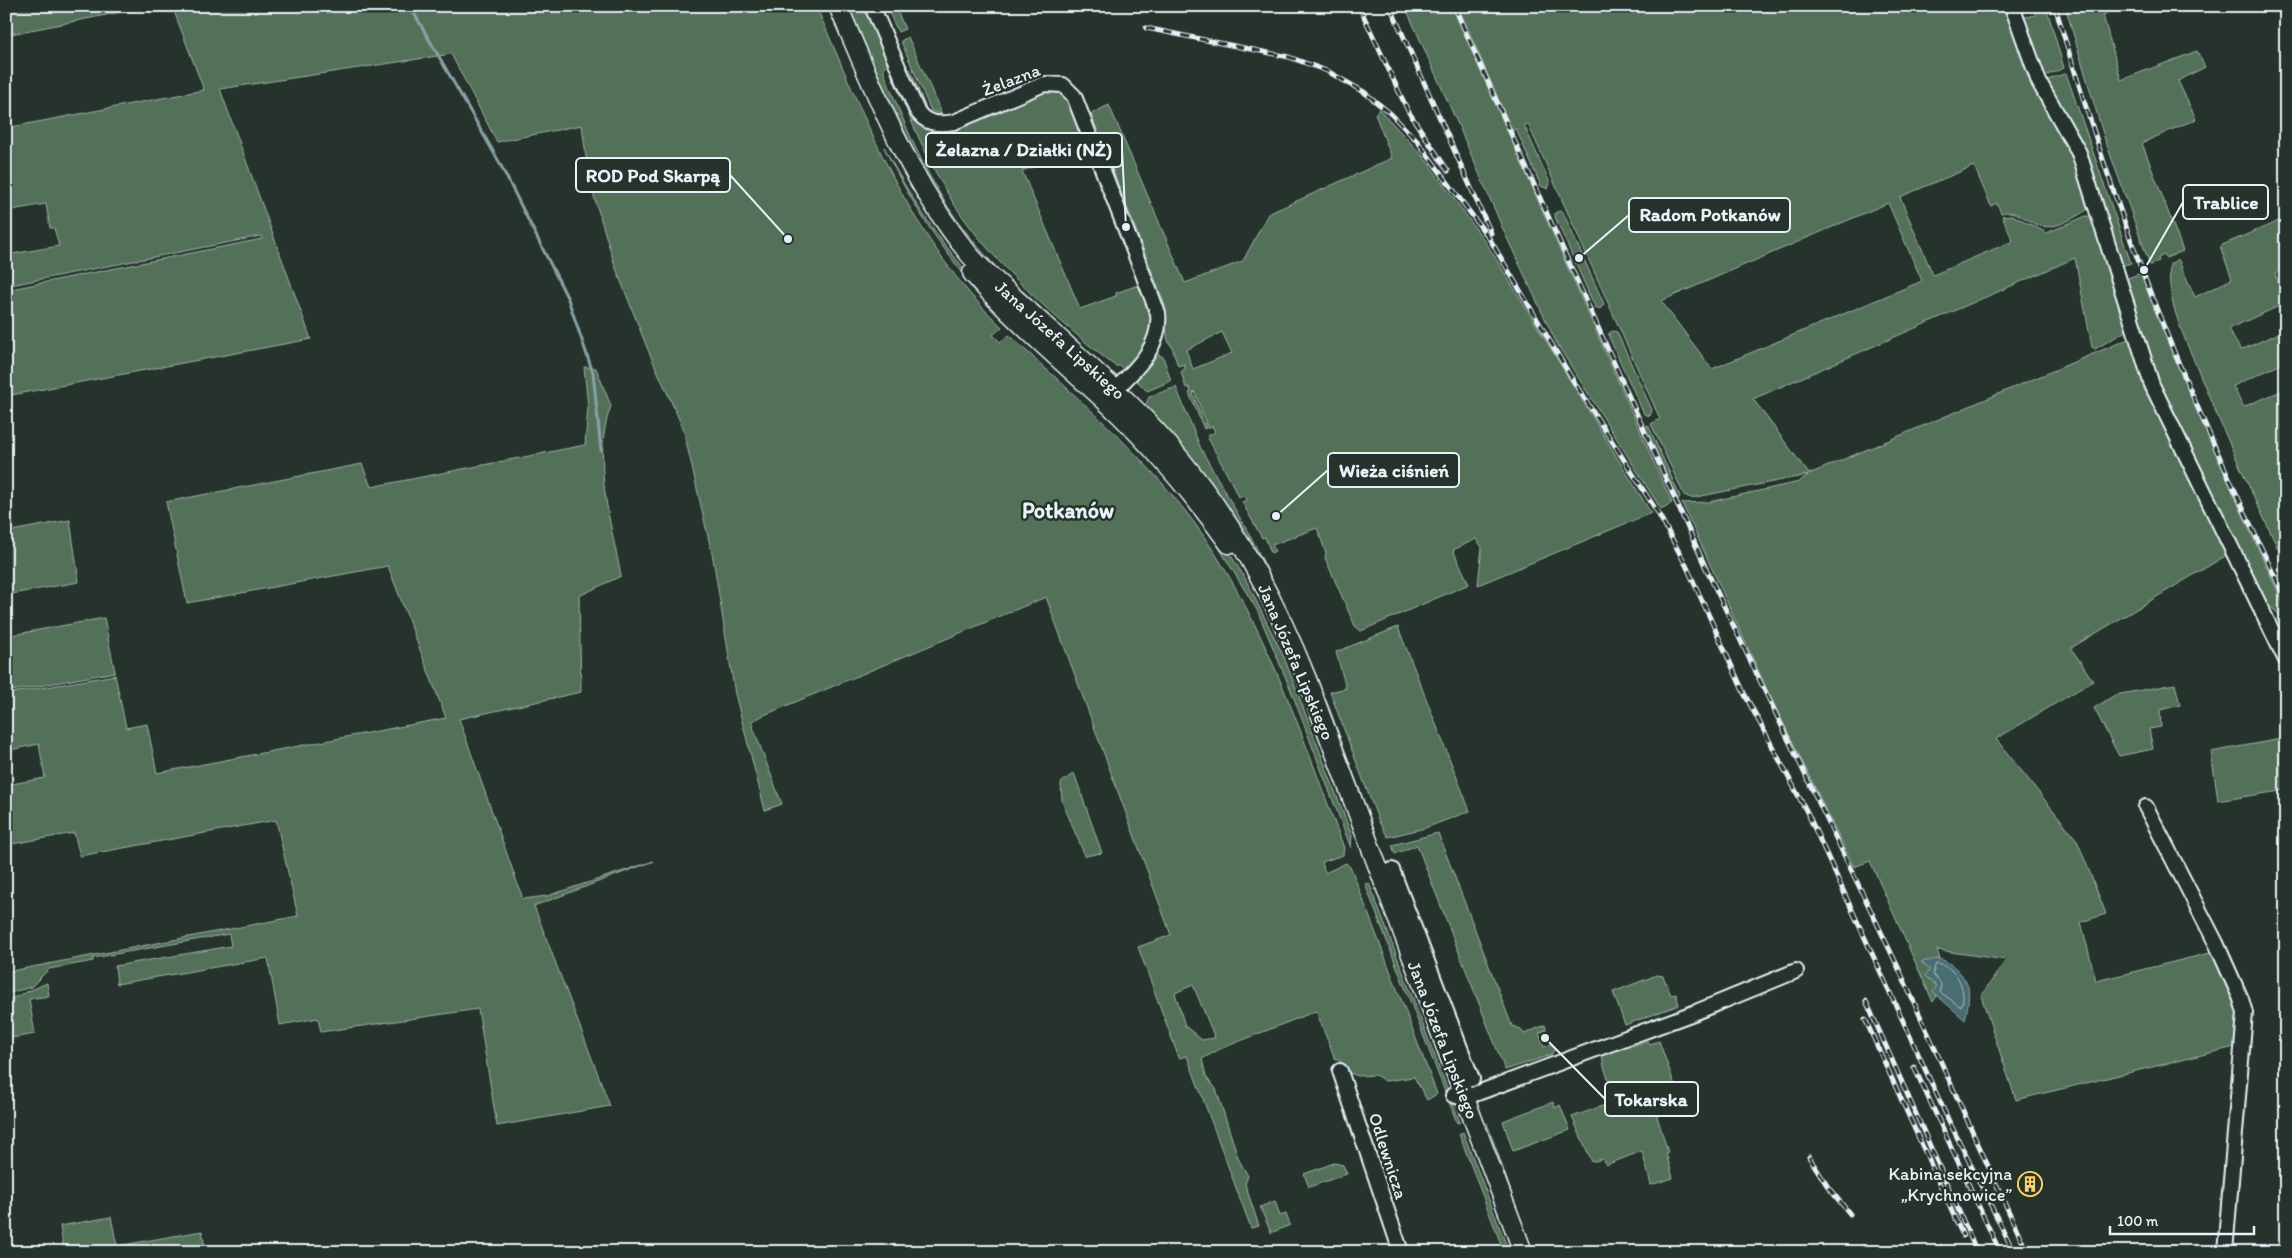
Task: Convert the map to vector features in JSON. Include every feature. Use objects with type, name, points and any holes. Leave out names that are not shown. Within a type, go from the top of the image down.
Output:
[{"type":"main road","name":"Jana Józefa Lipskiego","points":[[827,6],[891,153],[930,218],[956,253],[1000,304],[1110,395],[1175,452],[1213,498],[1274,604],[1307,679],[1512,1252]]},
{"type":"main road","name":"Jana Józefa Lipskiego","points":[[838,6],[903,154],[924,191],[952,232],[991,278],[1110,395]]},
{"type":"main road","name":"Jana Józefa Lipskiego","points":[[1459,1101],[1523,1252]]},
{"type":"street","name":"Żelazna","points":[[872,6],[916,109],[928,121],[940,124],[954,122],[1044,84],[1063,85],[1074,96],[1158,313],[1158,329],[1151,350],[1110,395]]},
{"type":"street","points":[[2012,6],[2039,82],[2079,153],[2152,385],[2286,660]]},
{"type":"street","points":[[2146,806],[2216,943],[2241,999],[2245,1013],[2225,1252]]},
{"type":"street","points":[[1392,870],[1472,1079]]},
{"type":"street","points":[[1459,1101],[1696,1012],[1796,971]]},
{"type":"street","name":"Odlewnicza","points":[[1340,1071],[1401,1252]]},
{"type":"green space","points":[[151,6],[6,35],[6,7]]},
{"type":"green space","points":[[172,6],[816,6],[872,135],[893,177],[915,217],[941,256],[969,293],[1002,327],[993,335],[1000,342],[1009,335],[1112,430],[1182,507],[1226,571],[1247,609],[1283,687],[1344,848],[1343,855],[1322,862],[1325,873],[1346,863],[1351,868],[1437,1094],[1427,1100],[1414,1077],[1385,1081],[1375,1075],[1358,1076],[1343,1071],[1340,1061],[1335,1059],[1316,1011],[1220,1049],[1202,1059],[1206,1076],[1216,1089],[1239,1160],[1248,1176],[1245,1184],[1259,1226],[1251,1228],[1187,1056],[1179,1058],[1138,947],[1171,935],[1046,597],[751,722],[782,804],[765,810],[735,694],[713,558],[683,428],[648,350],[615,266],[589,180],[582,125],[497,142],[451,54],[220,89],[311,339],[6,396],[6,290],[262,239],[261,236],[6,286],[6,255],[59,246],[54,228],[50,228],[46,204],[6,211],[6,128],[204,90]],"holes":[[[1193,985],[1215,1038],[1202,1040],[1185,1026],[1175,993]]]},
{"type":"green space","points":[[842,6],[865,6],[889,62],[884,67],[884,73],[908,131],[936,187],[962,226],[1007,279],[1086,352],[1116,375],[1112,376],[995,275],[929,191]]},
{"type":"green space","points":[[886,6],[895,6],[905,29],[898,32]]},
{"type":"green space","points":[[1405,6],[1452,6],[1672,503],[1661,509],[1557,344],[1506,236]]},
{"type":"green space","points":[[1458,6],[2007,6],[2074,149],[2068,152],[2075,155],[2091,207],[2058,225],[2043,227],[2016,213],[2001,213],[1997,203],[1991,206],[1974,166],[1900,197],[1933,275],[2013,241],[2002,216],[2012,215],[2047,233],[2086,216],[2095,217],[2131,328],[2095,349],[2092,347],[2075,258],[1753,399],[1809,474],[2133,337],[2162,418],[2227,555],[2071,648],[2093,681],[1996,739],[2077,840],[2106,914],[2081,922],[2096,981],[2214,952],[2235,1005],[2243,1045],[2016,1100],[1981,996],[2006,960],[1937,950],[1940,959],[1921,962],[1930,970],[1925,976],[1937,986],[1933,992],[1937,996],[1933,1002],[1870,861],[1854,867],[1768,692],[1682,503],[1709,502],[1799,482],[1808,475],[1691,498],[1684,495],[1651,424],[1660,419],[1528,124],[1524,125],[1550,183],[1548,189],[1541,186],[1516,129],[1512,131]],"holes":[[[1888,203],[1922,281],[1712,369],[1661,301]]]},
{"type":"green space","points":[[2034,6],[2046,6],[2064,68],[2043,77],[2020,18],[2035,15]]},
{"type":"green space","points":[[2065,6],[2122,6],[2103,15],[2121,80],[2197,51],[2205,67],[2178,81],[2196,119],[2142,143],[2183,251],[2166,258],[2164,255],[2158,258],[2159,261],[2150,265],[2104,137]]},
{"type":"green space","points":[[908,37],[942,114],[931,111],[901,41]]},
{"type":"green space","points":[[904,67],[910,69],[928,113],[919,100]]},
{"type":"green space","points":[[893,71],[914,118],[927,128],[933,130],[954,129],[1046,91],[1058,91],[1070,102],[1078,117],[1088,147],[1022,171],[1080,309],[1116,296],[1116,293],[1138,285],[1136,279],[1140,277],[1150,306],[1152,327],[1144,347],[1124,370],[1120,366],[1115,366],[1072,331],[1028,291],[1007,270],[970,226],[954,204],[912,124],[891,74]]},
{"type":"green space","points":[[2066,73],[2131,263],[2121,266],[2042,82]]},
{"type":"green space","points":[[1109,105],[1185,283],[1243,261],[1268,214],[1392,158],[1375,114],[1379,109],[1423,156],[1487,244],[1651,513],[1478,585],[1482,547],[1476,539],[1453,550],[1469,584],[1361,631],[1355,626],[1325,558],[1326,553],[1317,528],[1272,545],[1275,551],[1271,553],[1265,537],[1262,538],[1242,502],[1247,500],[1244,495],[1239,497],[1207,436],[1215,432],[1212,426],[1209,429],[1194,391],[1193,394],[1206,428],[1204,429],[1189,393],[1191,392],[1189,387],[1186,388],[1181,372],[1185,368],[1184,364],[1178,366],[1171,344],[1169,344],[1163,300],[1091,114]],"holes":[[[1222,332],[1232,353],[1193,369],[1186,350]]]},
{"type":"green space","points":[[884,147],[905,186],[937,234],[973,280],[987,302],[930,228],[906,189]]},
{"type":"green space","points":[[1563,212],[1604,304],[1600,309],[1595,307],[1555,217],[1555,213]]},
{"type":"green space","points":[[2286,218],[2286,268],[2275,273],[2286,303],[2228,329],[2241,350],[2286,330],[2286,362],[2233,386],[2243,407],[2286,389],[2286,483],[2280,486],[2286,499],[2286,566],[2211,401],[2178,322],[2171,293],[2170,264],[2178,259],[2195,297],[2232,279],[2220,246]]},
{"type":"green space","points":[[2141,273],[2229,484],[2286,610],[2286,623],[2259,595],[2162,398],[2126,282],[2128,278]]},
{"type":"green space","points":[[1617,332],[1652,410],[1650,416],[1644,414],[1609,337],[1609,333]]},
{"type":"green space","points":[[1157,354],[1163,357],[1171,381],[1147,391],[1134,378]]},
{"type":"green space","points":[[584,367],[596,368],[611,406],[605,427],[603,469],[608,513],[621,576],[579,596],[581,692],[459,719],[523,899],[547,896],[654,861],[534,906],[610,1106],[497,1126],[478,1009],[321,1032],[318,1018],[280,1025],[268,958],[117,984],[115,966],[231,946],[229,934],[93,958],[93,961],[49,969],[31,987],[6,994],[6,972],[298,916],[276,820],[80,856],[74,833],[6,845],[6,785],[45,778],[39,744],[6,751],[6,694],[115,675],[126,728],[147,724],[157,773],[446,718],[388,566],[187,603],[166,502],[362,464],[371,487],[585,445],[588,407]]},
{"type":"green space","points":[[1176,387],[1201,449],[1253,541],[1279,594],[1309,666],[1328,705],[1378,839],[1373,837],[1296,641],[1183,447],[1145,406],[1149,397]]},
{"type":"green space","points":[[1648,425],[1680,496],[1678,500],[1645,427]]},
{"type":"green space","points":[[1125,426],[1220,538],[1245,578],[1284,657],[1352,836],[1351,848],[1290,688],[1257,610],[1208,530],[1157,466],[1122,430]]},
{"type":"green space","points":[[70,520],[79,582],[6,595],[6,532]]},
{"type":"green space","points":[[104,618],[115,672],[6,692],[6,636]]},
{"type":"green space","points":[[1398,627],[1470,811],[1425,828],[1388,837],[1379,822],[1330,692],[1346,688],[1336,652]]},
{"type":"green space","points":[[2175,684],[2180,705],[2160,710],[2161,727],[2149,729],[2153,749],[2119,756],[2094,708],[2115,695]]},
{"type":"green space","points":[[2286,738],[2286,790],[2218,801],[2211,752]]},
{"type":"green space","points":[[1074,773],[1102,853],[1085,856],[1062,801],[1061,783]]},
{"type":"green space","points":[[1438,833],[1512,1026],[1521,1029],[1524,1034],[1545,1025],[1546,1030],[1539,1033],[1544,1047],[1552,1044],[1555,1049],[1551,1055],[1505,1070],[1417,845],[1395,854],[1392,845]]},
{"type":"green space","points":[[1369,883],[1460,1122],[1457,1123],[1365,884]]},
{"type":"green space","points":[[1657,975],[1663,976],[1671,995],[1676,994],[1679,1005],[1625,1025],[1613,992]]},
{"type":"green space","points":[[47,983],[49,996],[29,999],[35,1034],[6,1039],[6,1001]]},
{"type":"green space","points":[[1648,1041],[1650,1044],[1659,1041],[1677,1091],[1670,1093],[1675,1110],[1657,1116],[1668,1152],[1666,1153],[1673,1178],[1651,1185],[1642,1151],[1606,1165],[1602,1159],[1592,1162],[1572,1117],[1616,1101],[1604,1067],[1602,1055]]},
{"type":"green space","points":[[1553,1102],[1555,1108],[1560,1105],[1570,1130],[1513,1151],[1503,1121]]},
{"type":"green space","points":[[1487,1123],[1532,1252],[1527,1252],[1484,1124]]},
{"type":"green space","points":[[1463,1132],[1509,1252],[1504,1252],[1459,1134]]},
{"type":"green space","points":[[1334,1163],[1343,1165],[1347,1174],[1309,1187],[1304,1174]]},
{"type":"green space","points":[[1275,1201],[1280,1216],[1286,1214],[1290,1225],[1271,1233],[1260,1207]]},
{"type":"green space","points":[[111,1217],[117,1246],[202,1231],[206,1252],[64,1252],[60,1226]]},
{"type":"water","points":[[1937,959],[1951,965],[1966,982],[1969,995],[1965,1020],[1933,992],[1937,986],[1925,976],[1930,970],[1921,962]]},
{"type":"waterway","points":[[410,6],[498,160],[568,299],[593,373],[601,450]]},
{"type":"railway","points":[[1359,6],[1408,111],[1448,171]]},
{"type":"railway","points":[[1390,6],[1491,233]]},
{"type":"railway","points":[[1454,6],[1709,575],[1898,967],[2027,1252]]},
{"type":"railway","points":[[2055,6],[2100,152],[2152,297],[2233,488],[2286,601]]},
{"type":"railway","points":[[1146,28],[1289,57],[1327,71],[1364,92],[1391,114],[1418,142],[1491,241],[1574,382],[1658,513],[1686,565],[1744,693],[1808,814],[1948,1119],[2014,1252]]},
{"type":"railway","points":[[1866,1001],[1977,1252]]},
{"type":"railway","points":[[1865,1019],[1963,1236]]},
{"type":"railway","points":[[1914,1067],[2000,1252]]},
{"type":"railway","points":[[1809,1157],[1828,1187],[1850,1214]]},
{"type":"railway","points":[[1941,1247],[1945,1252]]},
{"type":"place","name":"Żelazna / Działki (NŻ)","points":[[1126,227]]},
{"type":"place","name":"ROD Pod Skarpą","points":[[788,239]]},
{"type":"place","name":"Radom Potkanów","points":[[1579,258]]},
{"type":"place","name":"Trablice","points":[[2144,270]]},
{"type":"place","name":"Wieża ciśnień","points":[[1276,516]]},
{"type":"place","name":"Tokarska","points":[[1545,1038]]},
{"type":"place","name":"Kabina sekcyjna „Krychnowice”","points":[[2030,1184]]},
{"type":"district","name":"Potkanów","points":[[1068,510]]}]
